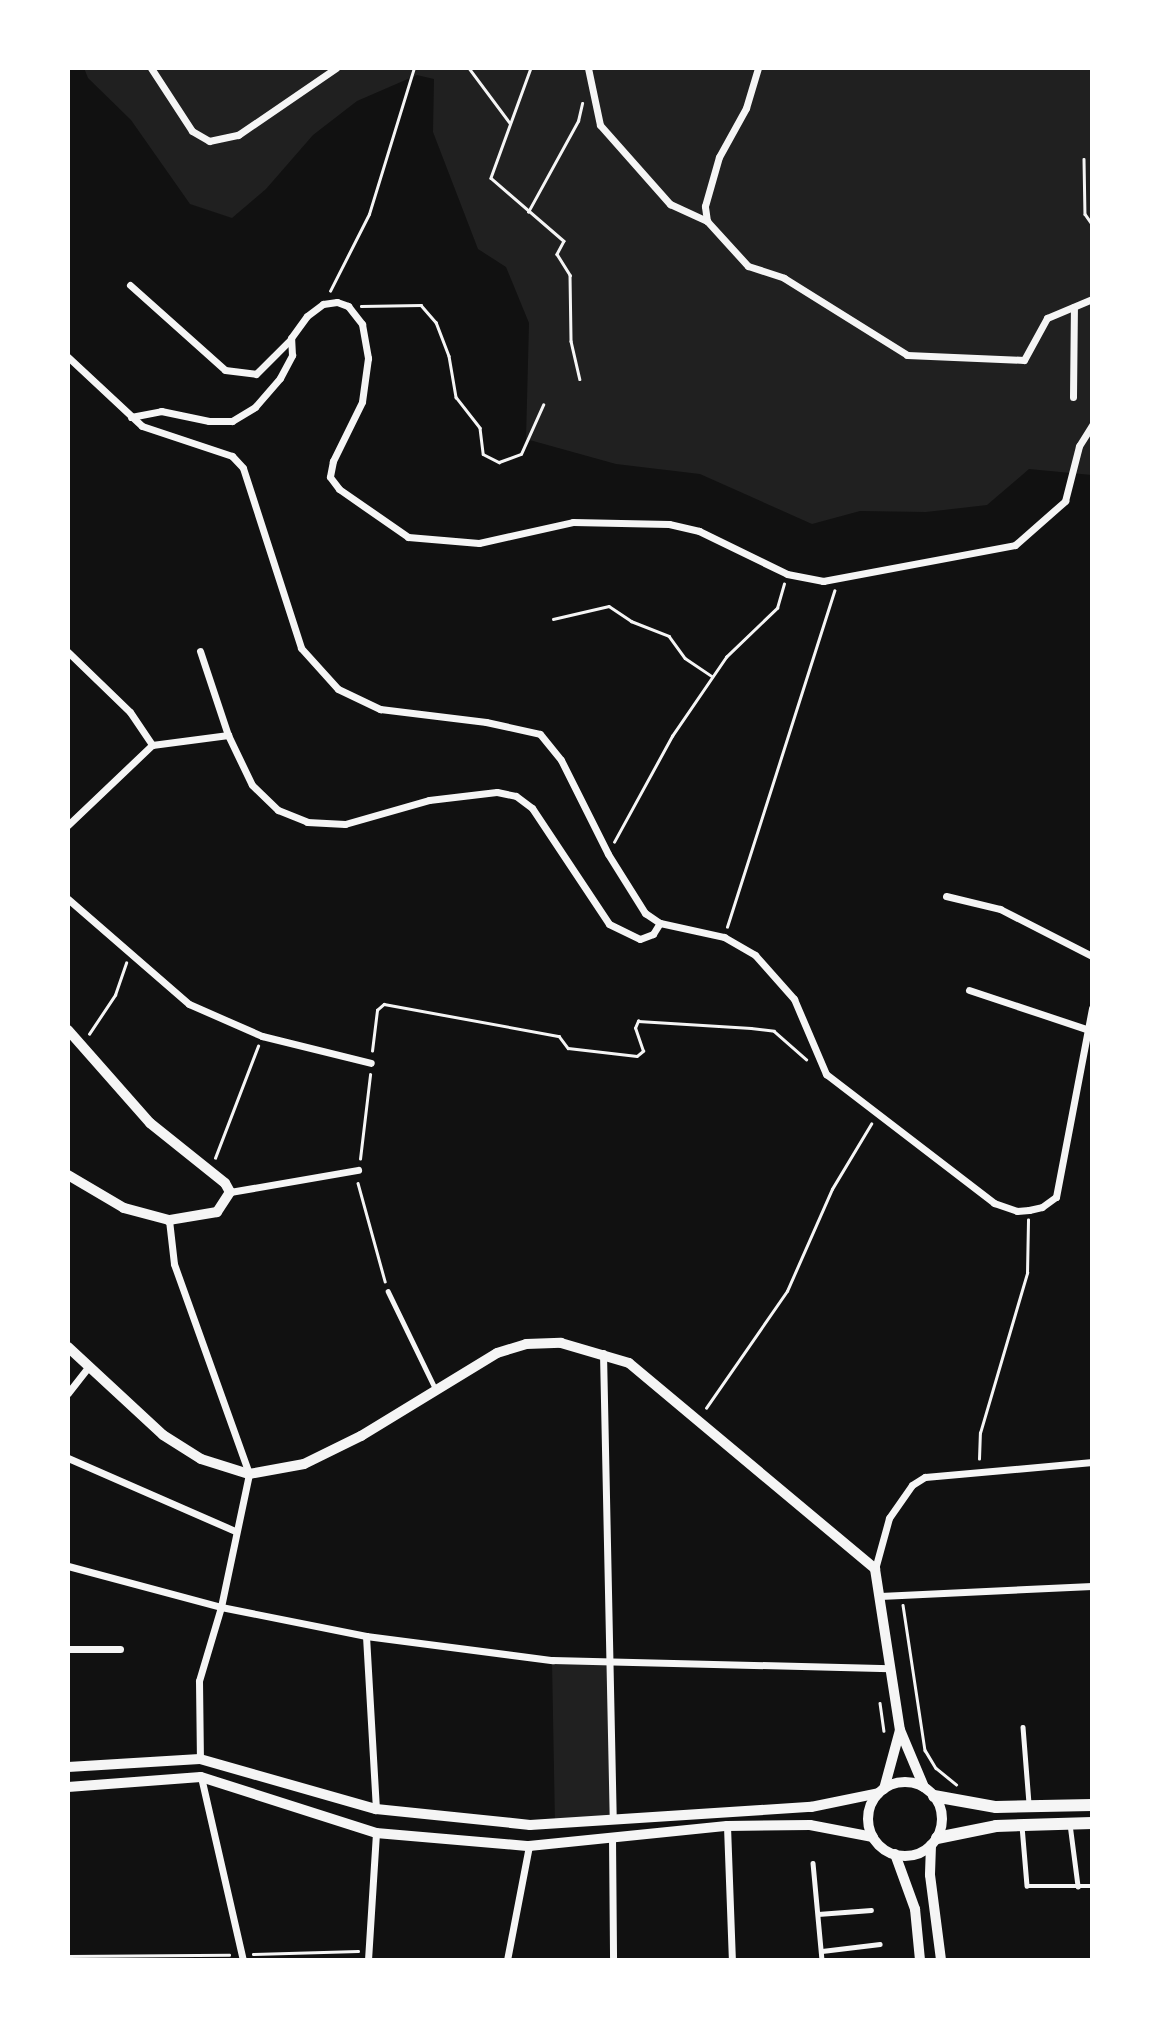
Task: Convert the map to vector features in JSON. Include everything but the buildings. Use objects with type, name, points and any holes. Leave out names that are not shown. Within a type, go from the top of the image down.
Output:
[{"type":"main road","points":[[929,1792],[996,1807],[1092,1805]]},
{"type":"main road","points":[[934,1841],[968,1829],[1092,1823]]},
{"type":"street","points":[[150,68],[192,131],[209,141],[238,135],[336,68]]},
{"type":"street","points":[[588,68],[600,125],[670,204],[707,221],[748,267],[784,278],[907,355],[1024,360],[1046,318],[1092,299]]},
{"type":"street","points":[[707,221],[705,206],[719,157],[746,108],[758,68]]},
{"type":"street","points":[[130,285],[225,370],[256,374],[323,303],[348,306],[362,324],[368,358],[362,402],[333,461],[330,477],[339,489],[408,537],[455,545],[548,531],[573,522],[669,524],[699,531],[787,574],[836,580],[895,565],[1015,545],[1065,501],[1079,446],[1092,425]]},
{"type":"street","points":[[1073,397],[1074,307]]},
{"type":"street","points":[[131,416],[161,411],[209,421],[232,421],[256,407],[280,378],[292,355],[291,338]]},
{"type":"street","points":[[68,357],[131,416],[163,436],[232,456],[243,468],[301,648],[338,689],[380,709],[486,722],[540,734],[561,760],[608,854],[645,912],[660,923],[724,937],[755,955],[782,981],[794,999],[825,1074],[878,1111],[926,1154],[984,1198],[1017,1211],[1042,1208],[1056,1196],[1062,1179],[1086,1029],[1092,1008]]},
{"type":"street","points":[[200,651],[229,736],[252,785],[278,810],[307,822],[345,824],[429,800],[497,792],[516,796],[532,808],[609,924],[640,939],[653,934],[660,923]]},
{"type":"street","points":[[68,652],[130,712],[152,746]]},
{"type":"street","points":[[68,825],[152,746],[229,736]]},
{"type":"street","points":[[946,896],[1000,909],[1092,956]]},
{"type":"street","points":[[68,899],[189,1004],[262,1036],[371,1063]]},
{"type":"street","points":[[969,990],[1086,1029]]},
{"type":"street","points":[[68,1030],[150,1123],[210,1170],[230,1192]]},
{"type":"street","points":[[68,1175],[124,1208],[169,1220],[217,1212],[230,1192],[358,1170]]},
{"type":"street","points":[[169,1220],[174,1264],[249,1474],[221,1606],[199,1681],[200,1759]]},
{"type":"street","points":[[68,1348],[163,1434],[201,1459],[249,1474],[304,1464],[436,1391],[497,1353],[526,1344],[561,1343],[603,1353],[629,1363],[876,1573]]},
{"type":"street","points":[[603,1353],[612,1818]]},
{"type":"street","points":[[68,1393],[88,1367]]},
{"type":"street","points":[[68,1458],[235,1531]]},
{"type":"street","points":[[941,1960],[930,1875],[934,1841],[942,1816],[900,1730],[876,1573],[889,1518],[912,1485],[925,1477],[979,1469],[1049,1468],[1092,1462]]},
{"type":"street","points":[[68,1566],[221,1606],[366,1636],[610,1665],[890,1668]]},
{"type":"street","points":[[880,1596],[1092,1586]]},
{"type":"street","points":[[366,1636],[376,1809]]},
{"type":"street","points":[[68,1649],[120,1649]]},
{"type":"street","points":[[873,1837],[869,1811],[882,1791],[900,1730]]},
{"type":"street","points":[[68,1768],[200,1759],[376,1809],[530,1825],[811,1807],[882,1791],[904,1782],[929,1792]]},
{"type":"street","points":[[68,1787],[201,1777],[376,1833],[528,1846],[727,1826],[810,1825],[873,1837],[895,1854],[912,1899],[920,1960]]},
{"type":"street","points":[[201,1777],[243,1957]]},
{"type":"street","points":[[727,1826],[732,1960]]},
{"type":"street","points":[[368,1960],[376,1833]]},
{"type":"street","points":[[612,1838],[612,1960]]},
{"type":"street","points":[[895,1854],[917,1854],[934,1841]]},
{"type":"street","points":[[507,1960],[528,1846]]},
{"type":"lane","points":[[388,1291],[436,1391]]},
{"type":"lane","points":[[1023,1727],[1030,1805]]},
{"type":"lane","points":[[1070,1823],[1078,1886]]},
{"type":"lane","points":[[1021,1825],[1027,1886],[1092,1886]]},
{"type":"lane","points":[[813,1863],[822,1960]]},
{"type":"lane","points":[[818,1914],[871,1909]]},
{"type":"lane","points":[[822,1951],[880,1944]]},
{"type":"path","points":[[323,303],[369,214],[414,68]]},
{"type":"path","points":[[469,68],[510,122]]},
{"type":"path","points":[[531,68],[491,178],[564,241],[557,254],[570,275],[571,341],[580,379]]},
{"type":"path","points":[[528,212],[578,121],[583,95]]},
{"type":"path","points":[[1084,159],[1085,214],[1092,223]]},
{"type":"path","points":[[348,306],[421,305],[436,322],[449,356],[456,397],[480,428],[483,454],[499,462],[521,454],[543,405]]},
{"type":"path","points":[[608,854],[672,736],[726,657],[777,608],[787,574]]},
{"type":"path","points":[[724,937],[734,894],[770,802],[780,752],[829,615],[836,580]]},
{"type":"path","points":[[553,619],[609,606],[631,621],[669,636],[685,657],[713,677]]},
{"type":"path","points":[[82,1046],[115,995],[130,952]]},
{"type":"path","points":[[388,1291],[357,1194],[377,1010],[384,1004],[559,1036],[568,1048],[637,1056],[643,1051],[635,1028],[638,1021],[774,1031],[825,1074]]},
{"type":"path","points":[[210,1170],[262,1036]]},
{"type":"path","points":[[698,1420],[787,1290],[832,1189],[878,1111]]},
{"type":"path","points":[[979,1469],[980,1433],[1027,1273],[1029,1210]]},
{"type":"path","points":[[902,1595],[926,1750],[936,1768],[964,1789]]},
{"type":"path","points":[[875,1669],[884,1738]]},
{"type":"path","points":[[68,1956],[243,1957],[368,1951]]},
{"type":"shaded area","points":[[84,68],[1092,68],[1092,475],[1029,469],[987,505],[926,512],[860,511],[812,524],[700,474],[616,464],[526,439],[529,323],[506,267],[478,249],[433,132],[434,79],[417,75],[357,101],[313,135],[266,189],[232,218],[190,204],[131,120],[88,78]]},
{"type":"shaded area","points":[[552,1660],[610,1665],[613,1818],[555,1823]]}]
